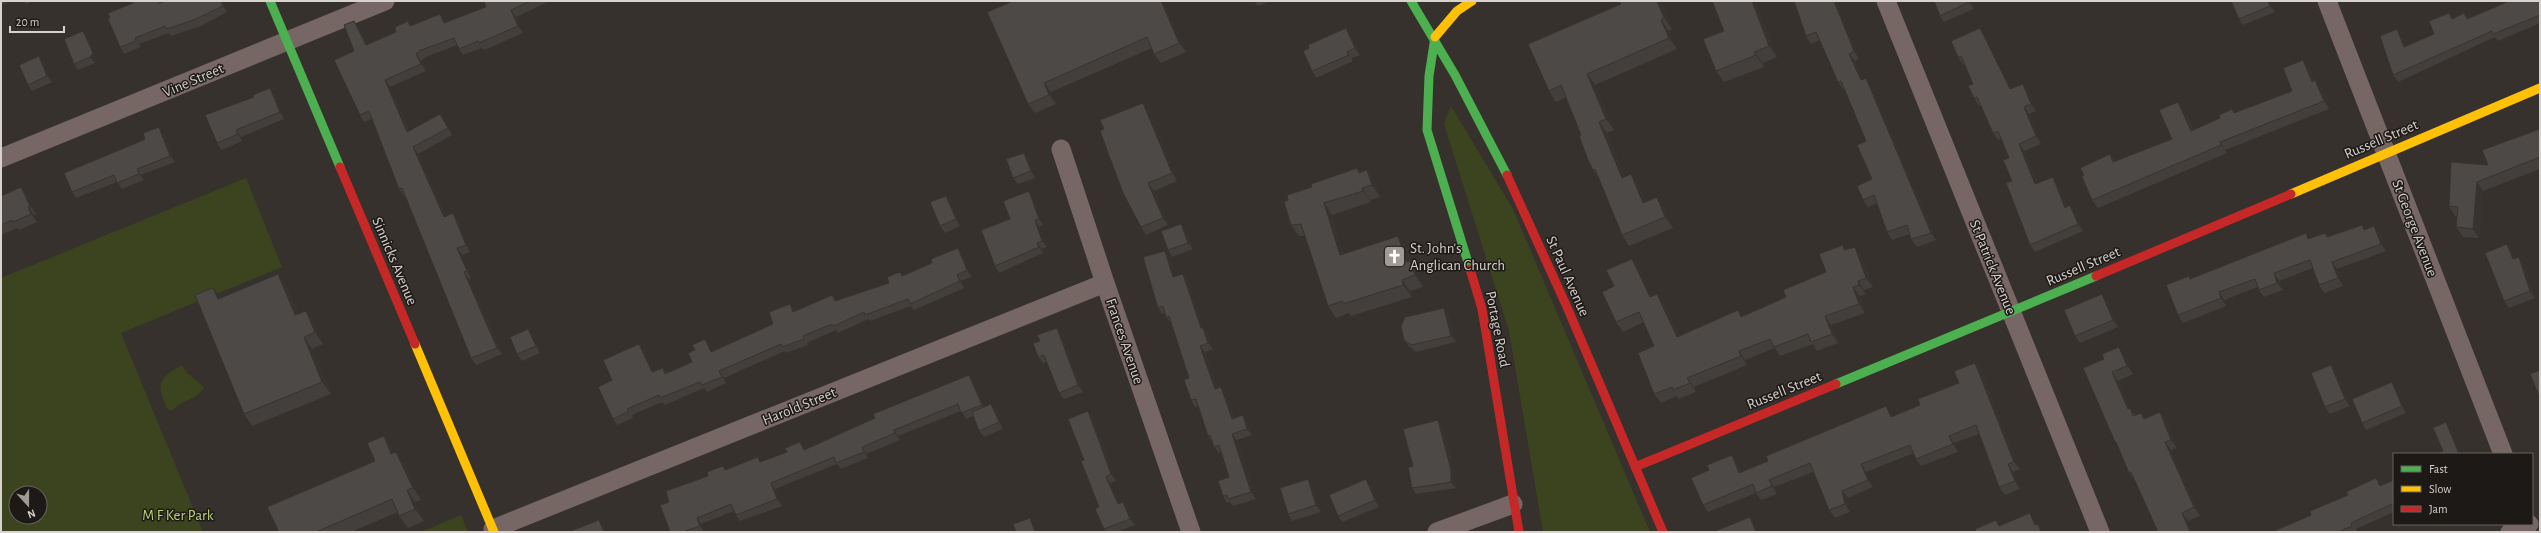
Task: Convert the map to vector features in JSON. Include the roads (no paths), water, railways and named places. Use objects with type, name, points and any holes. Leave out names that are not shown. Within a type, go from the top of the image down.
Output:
[{"type":"street","name":"Sinnicks Avenue","points":[[270,1],[493,531]]},
{"type":"street","name":"Vine Street","points":[[1,158],[385,1]]},
{"type":"street","points":[[1411,1],[1435,38],[1457,11],[1472,1]]},
{"type":"street","name":"St Patrick Avenue","points":[[1886,1],[2100,532]]},
{"type":"street","name":"St George Avenue","points":[[2327,1],[2504,453]]},
{"type":"street","name":"St Paul Avenue","points":[[1435,38],[1488,134],[1537,240],[1663,532]]},
{"type":"street","name":"Portage Road","points":[[1435,38],[1429,76],[1427,130],[1482,309],[1513,504],[1519,532]]},
{"type":"street","name":"Russell Street","points":[[1636,467],[2011,312],[2540,88]]},
{"type":"street","name":"Frances Avenue","points":[[1061,149],[1105,283],[1191,532]]},
{"type":"street","name":"Harold Street","points":[[493,531],[1105,283]]},
{"type":"street","points":[[1437,532],[1513,504]]},
{"type":"street","points":[[2510,532],[2528,525]]},
{"type":"place","name":"St. John's Anglican Church","points":[[1394,257]]},
{"type":"park label","name":"M F Ker Park","points":[[178,515]]}]
